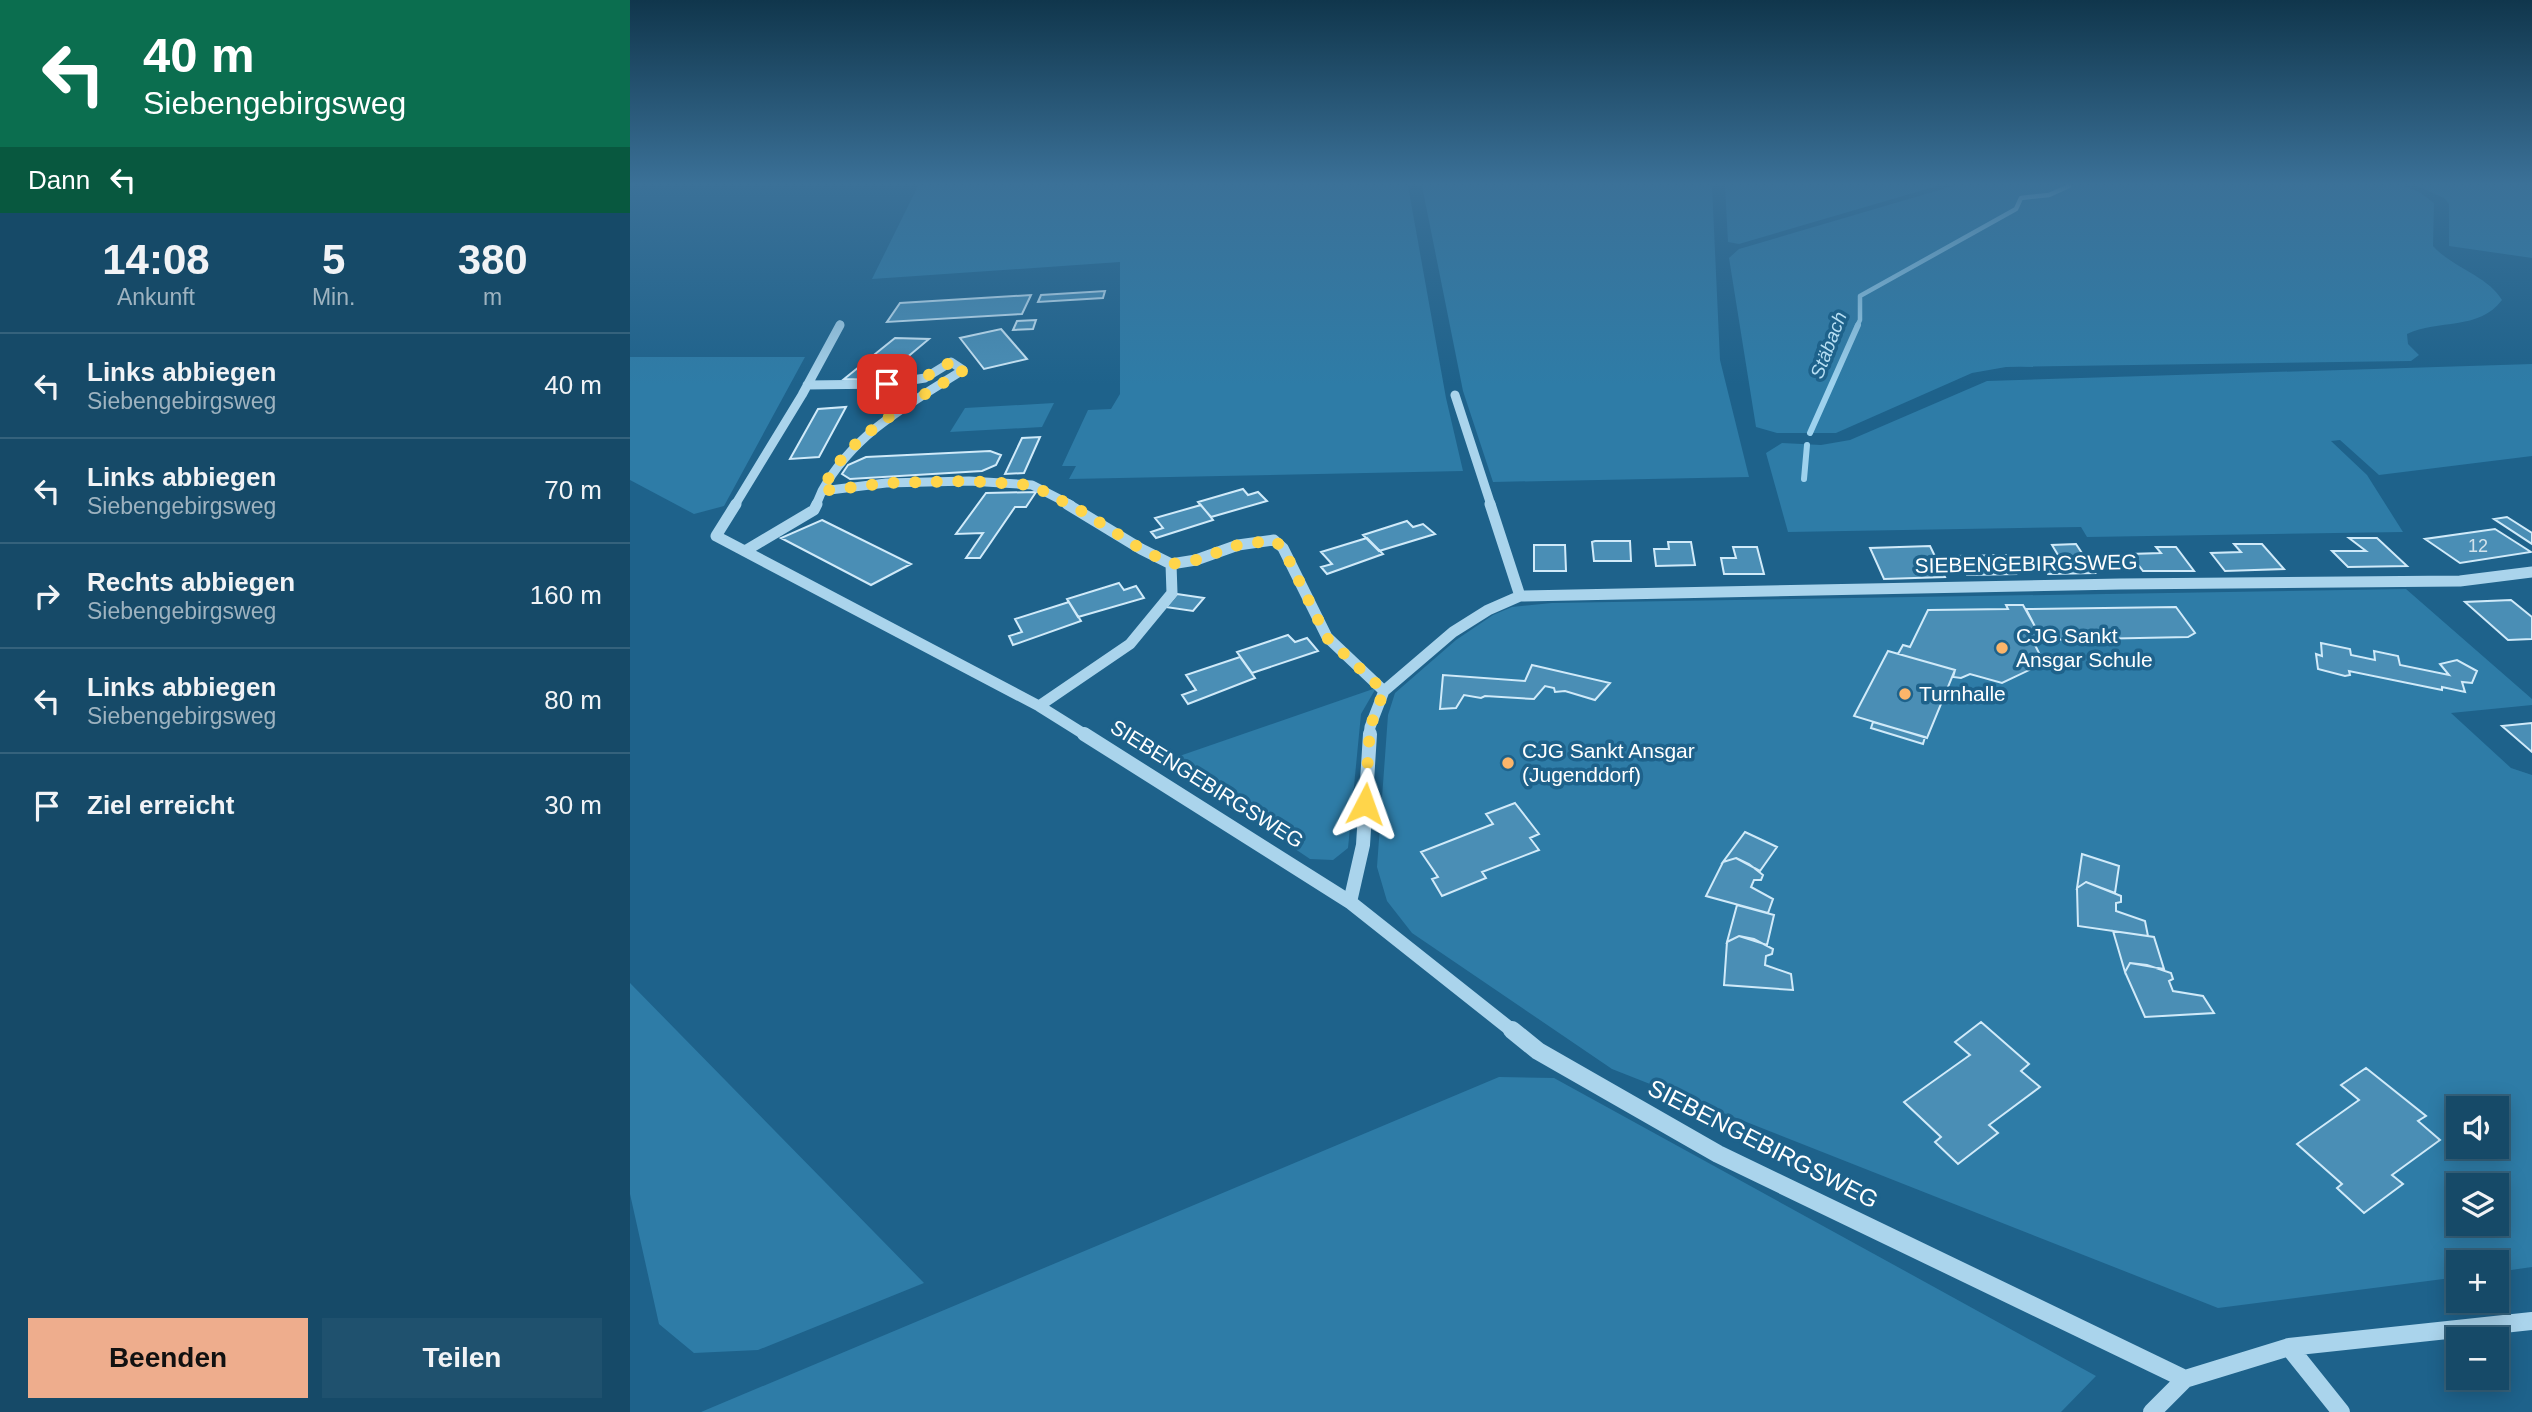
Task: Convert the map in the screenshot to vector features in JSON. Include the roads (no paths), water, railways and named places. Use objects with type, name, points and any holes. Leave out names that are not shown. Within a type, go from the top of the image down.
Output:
[{"type":"street","name":"SIEBENGEBIRGSWEG","points":[[840,324],[807,386],[716,536],[1040,706],[1350,902],[1538,1051],[1658,1120],[1718,1154],[2185,1379]]},
{"type":"street","points":[[745,551],[814,510],[830,472],[866,433],[964,370],[951,362],[925,377],[887,384],[807,386]]},
{"type":"street","points":[[1455,395],[1520,596]]},
{"type":"street","points":[[822,491],[886,483],[969,481],[1032,485],[1171,564],[1196,560],[1238,545],[1274,540],[1283,548],[1327,638],[1384,691]]},
{"type":"street","points":[[1040,706],[1130,644],[1172,593],[1171,564]]},
{"type":"street","name":"SIEBENGEBIRGSWEG","points":[[1350,902],[1363,845],[1370,727],[1384,691],[1453,632],[1488,610],[1520,596],[2120,584],[2460,581],[2532,572]]},
{"type":"street","points":[[2152,1412],[2185,1379],[2289,1347],[2532,1321]]},
{"type":"street","points":[[2289,1347],[2341,1412]]},
{"type":"waterway","name":"Stäbach","points":[[1857,326],[1860,320],[1860,296],[1939,252]]},
{"type":"waterway","name":"Stäbach","points":[[1810,433],[1858,325]]},
{"type":"waterway","name":"Stäbach","points":[[1804,479],[1807,445]]},
{"type":"place","name":"CJG Sankt Ansgar Schule","points":[[2002,648]]},
{"type":"place","name":"Turnhalle","points":[[1905,694]]},
{"type":"place","name":"CJG Sankt Ansgar (Jugenddorf)","points":[[1508,763]]}]
